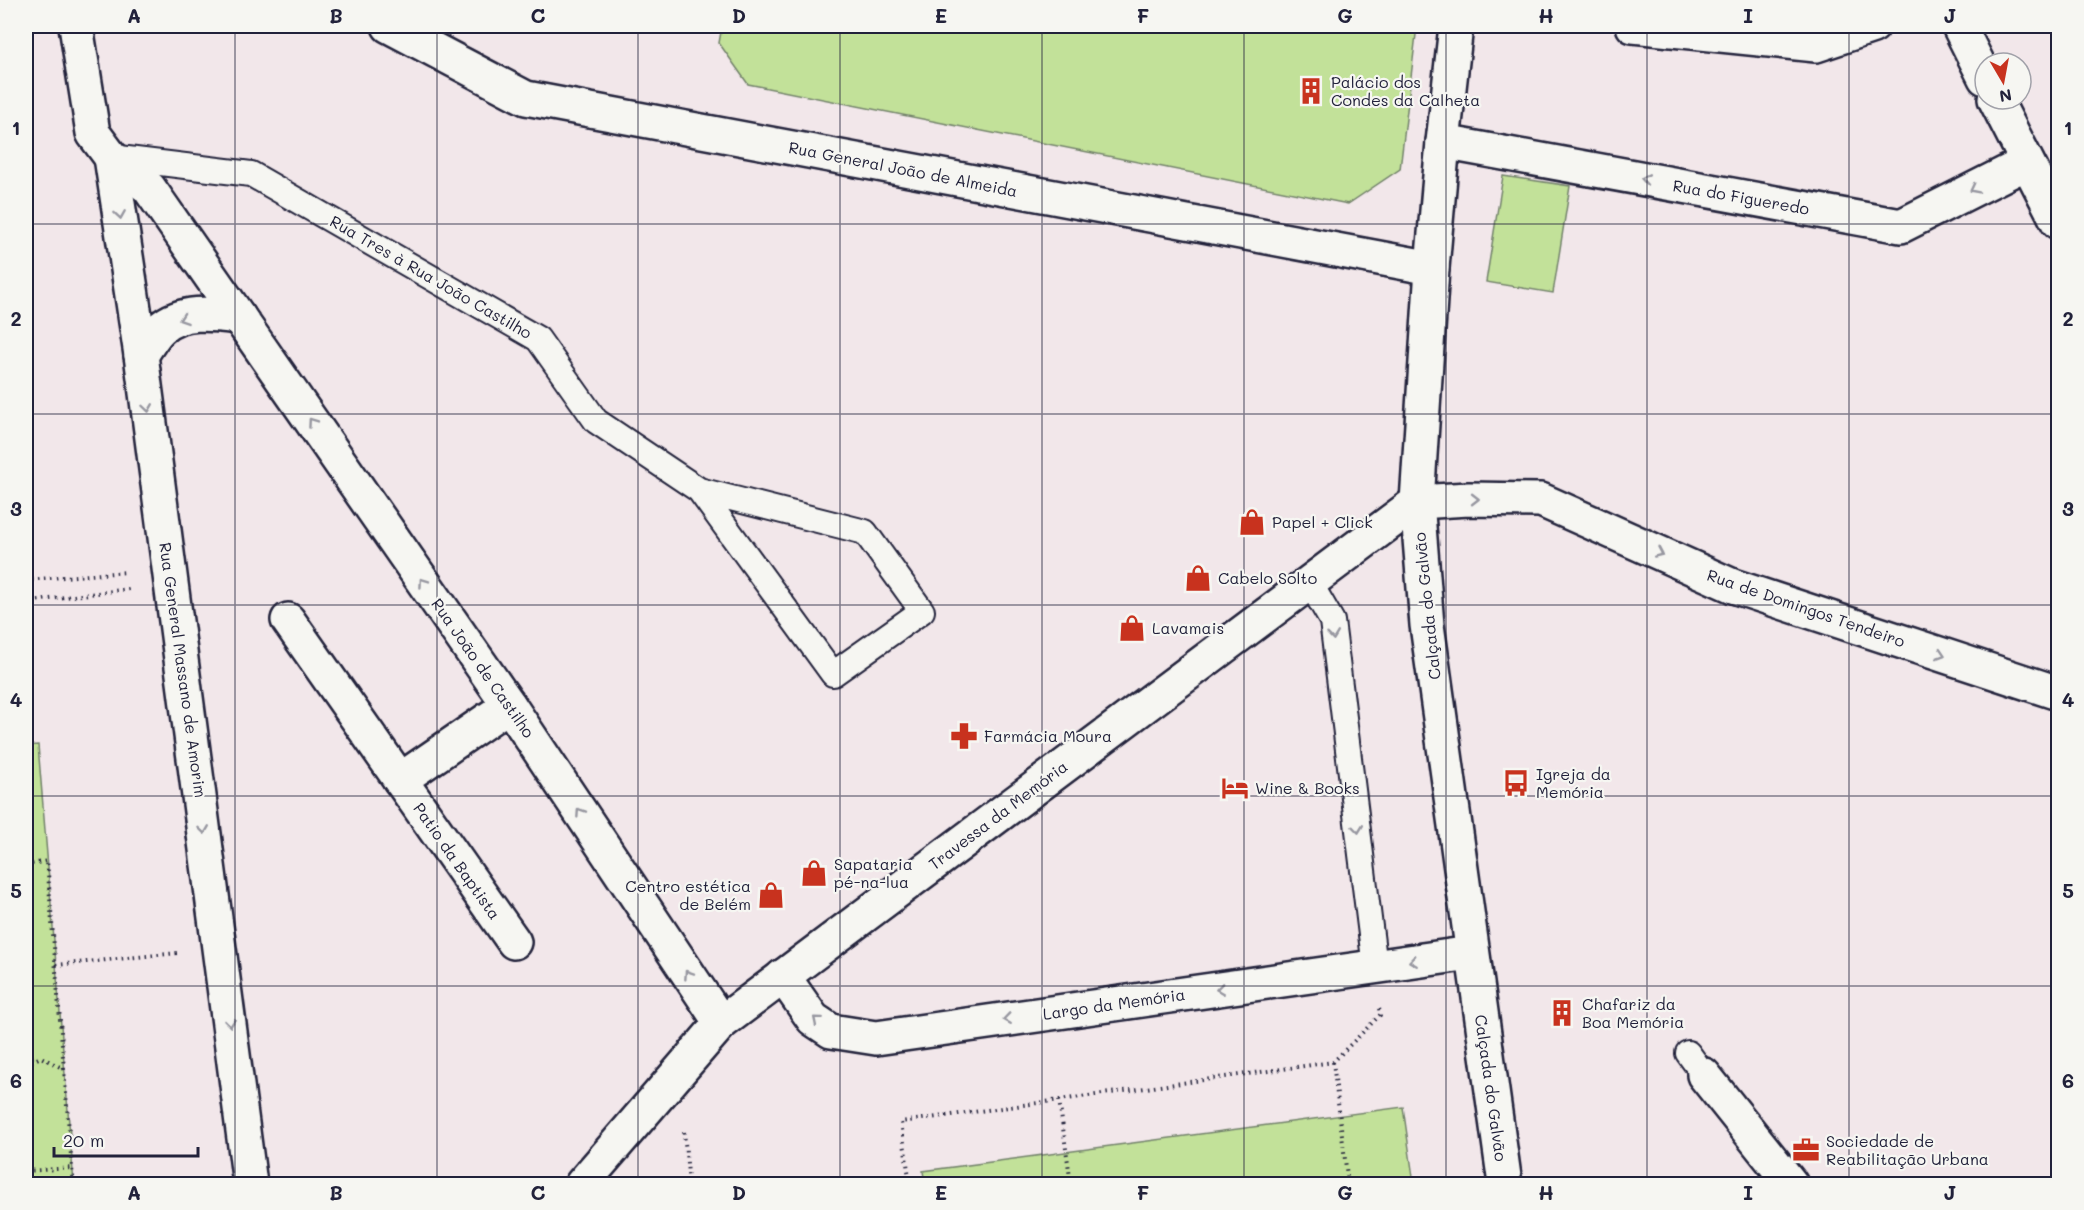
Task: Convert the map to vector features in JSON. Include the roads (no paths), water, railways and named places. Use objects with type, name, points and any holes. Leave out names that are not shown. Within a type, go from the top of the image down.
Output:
[{"type":"street","name":"Rua João de Castilho","points":[[76,26],[93,133],[111,157],[149,188],[509,705],[721,1023]]},
{"type":"street","name":"Rua General João de Almeida","points":[[389,26],[526,98],[1432,268]]},
{"type":"street","name":"Calçada do Galvão","points":[[1456,26],[1432,268],[1417,502],[1427,625],[1504,1185]]},
{"type":"street","points":[[1633,26],[1816,45],[1873,26]]},
{"type":"street","points":[[1959,26],[1973,54]]},
{"type":"street","points":[[2001,111],[2058,222]]},
{"type":"street","name":"Rua do Figueredo","points":[[1443,142],[1901,226],[2026,163]]},
{"type":"street","name":"Rua General Massano de Amorim","points":[[111,157],[171,576],[250,1185]]},
{"type":"street","points":[[141,355],[162,328],[180,319],[203,312],[239,317]]},
{"type":"street","name":"Rua de Domingos Tendeiro","points":[[1417,502],[1469,499],[1541,500],[1733,586],[2058,693]]},
{"type":"street","name":"Travessa da Memória","points":[[582,1185],[721,1023],[1417,502]]},
{"type":"street","name":"Patio da Baptista","points":[[288,620],[514,942]]},
{"type":"street","points":[[400,780],[509,705]]},
{"type":"street","name":"Largo da Memória","points":[[783,976],[813,1019],[831,1031],[876,1038],[1471,953]]},
{"type":"street","points":[[1696,1064],[1791,1185]]},
{"type":"lane","name":"Rua Tres à Rua João Castilho","points":[[111,157],[251,174],[262,180],[538,339],[596,421],[699,490],[865,532],[922,611],[833,674],[699,490]]},
{"type":"lane","points":[[1310,583],[1332,621],[1375,967]]},
{"type":"place","name":"Palácio dos Condes da Calheta","points":[[1311,91]]},
{"type":"place","name":"Papel + Click","points":[[1252,522]]},
{"type":"place","name":"Cabelo Solto","points":[[1198,578]]},
{"type":"place","name":"Lavamais","points":[[1132,628]]},
{"type":"place","name":"Farmácia Moura","points":[[964,736]]},
{"type":"place","name":"Igreja da Memória","points":[[1516,783]]},
{"type":"place","name":"Wine & Books","points":[[1235,788]]},
{"type":"place","name":"Sapataria pé-na-lua","points":[[814,873]]},
{"type":"place","name":"Centro estética de Belém","points":[[771,895]]},
{"type":"place","name":"Chafariz da Boa Memória","points":[[1562,1013]]},
{"type":"place","name":"Sociedade de Reabilitação Urbana","points":[[1806,1150]]}]
